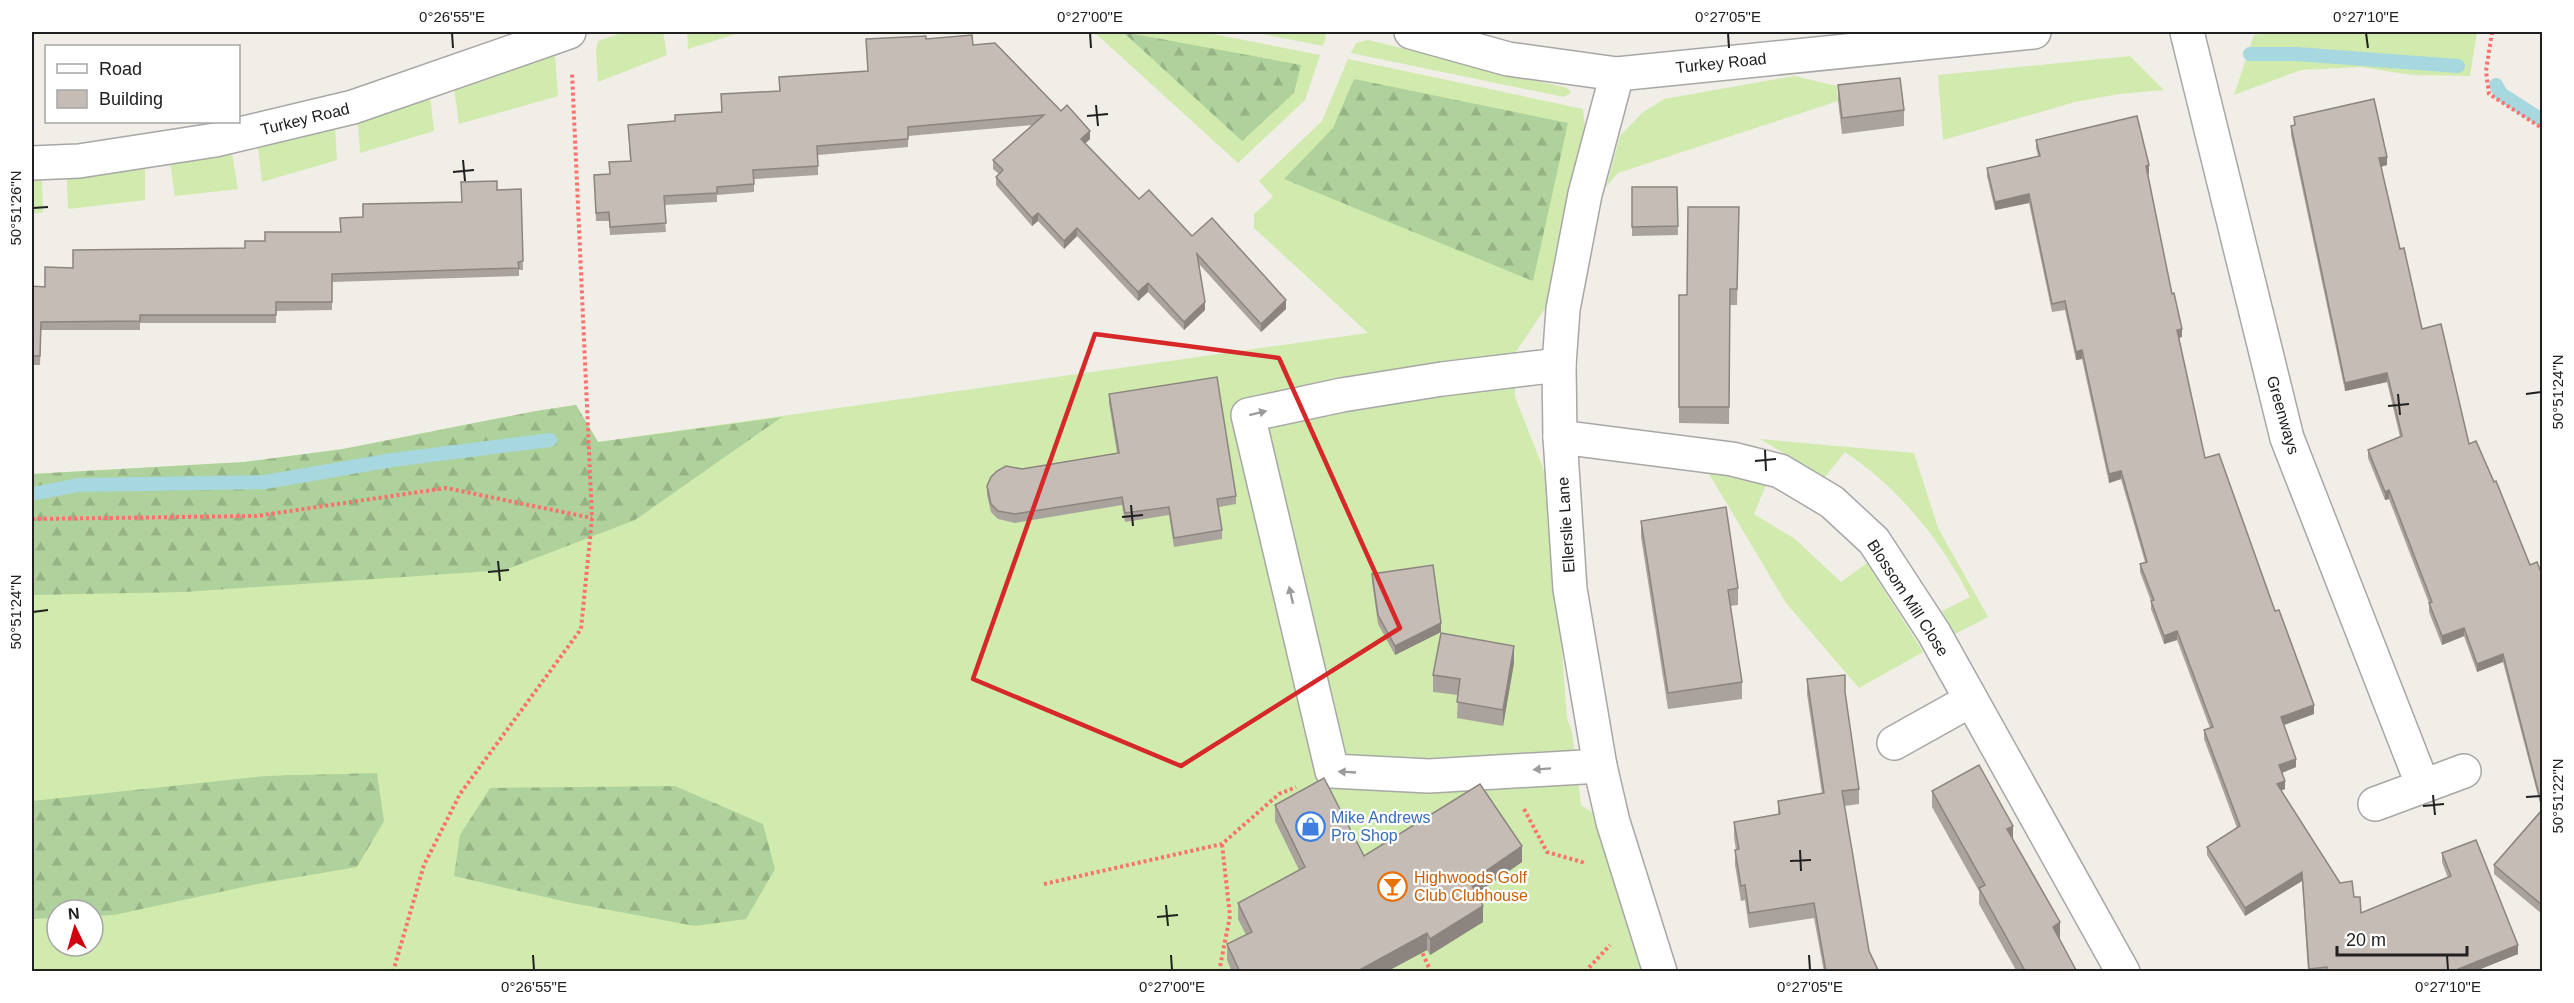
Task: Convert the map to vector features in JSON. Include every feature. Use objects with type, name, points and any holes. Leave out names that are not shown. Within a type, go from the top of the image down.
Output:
[{"type":"street","name":"Turkey Road","points":[[32,163],[79,161],[215,140],[353,107],[569,32]]},
{"type":"street","name":"Turkey Road","points":[[1412,32],[1508,59],[1617,74],[1882,36],[2034,32]]},
{"type":"street","name":"Greenways","points":[[2187,32],[2287,438],[2423,786]]},
{"type":"street","name":"Ellerslie Lane","points":[[1617,74],[1582,206],[1563,309],[1559,366],[1560,437],[1570,589],[1600,765],[1613,822],[1660,972]]},
{"type":"street","points":[[1559,366],[1442,379],[1342,395],[1248,415],[1332,771],[1429,776],[1600,765]]},
{"type":"street","name":"Blossom Mill Close","points":[[1560,437],[1732,459],[1780,471],[1832,502],[1874,541],[1934,633],[2123,972]]},
{"type":"street","points":[[1894,743],[1971,700]]},
{"type":"street","points":[[2375,804],[2464,771]]},
{"type":"path","points":[[2492,32],[2486,71],[2489,94],[2542,128]]},
{"type":"path","points":[[393,972],[424,866],[460,794],[581,629],[592,518],[572,67]]},
{"type":"path","points":[[32,519],[256,516],[446,488],[592,518]]},
{"type":"path","points":[[1044,884],[1222,844],[1279,794],[1332,771]]},
{"type":"path","points":[[1504,772],[1547,852],[1582,862],[1586,872]]},
{"type":"path","points":[[1219,972],[1230,916],[1222,844]]},
{"type":"path","points":[[1417,942],[1431,972]]},
{"type":"path","points":[[1585,972],[1612,942]]},
{"type":"highlighted area","points":[[1095,334],[1279,358],[1400,628],[1181,766],[973,679]]},
{"type":"green space","points":[[625,32],[663,32],[667,55],[598,82],[596,51],[598,41]]},
{"type":"green space","points":[[687,32],[742,32],[688,49]]},
{"type":"green space","points":[[1094,32],[1203,32],[1320,55],[1305,100],[1238,163]]},
{"type":"green space","points":[[1123,32],[1301,65],[1294,93],[1242,141]]},
{"type":"green space","points":[[1253,32],[1324,32],[1326,37],[1323,46]]},
{"type":"green space","points":[[2279,32],[2477,32],[2470,76],[2412,75],[2361,67],[2301,70],[2234,95],[2254,35]]},
{"type":"green space","points":[[1368,40],[1567,88],[1571,92],[1564,97],[1351,53],[1356,43]]},
{"type":"green space","points":[[555,53],[558,96],[459,124],[454,88]]},
{"type":"green space","points":[[2130,56],[2164,90],[2119,94],[2075,102],[1943,140],[1938,75]]},
{"type":"green space","points":[[1348,59],[1583,109],[1585,127],[1568,193],[1546,307],[1515,353],[1515,397],[1549,483],[1567,718],[1572,732],[1581,805],[1593,813],[1602,828],[1642,971],[32,971],[32,474],[244,462],[343,449],[576,405],[598,442],[1368,333],[1254,228],[1254,214],[1273,197],[1259,181],[1322,121]]},
{"type":"green space","points":[[1794,76],[1837,86],[1838,101],[1618,173],[1606,187],[1620,136],[1642,113],[1664,99]]},
{"type":"green space","points":[[1354,79],[1568,123],[1533,281],[1284,179],[1333,128]]},
{"type":"green space","points":[[430,96],[434,131],[360,153],[358,122]]},
{"type":"green space","points":[[335,128],[337,160],[262,182],[258,147]]},
{"type":"green space","points":[[232,153],[238,189],[175,196],[170,162]]},
{"type":"green space","points":[[145,166],[145,200],[68,209],[67,177]]},
{"type":"green space","points":[[42,180],[43,212],[32,214],[32,181]]},
{"type":"green space","points":[[576,405],[598,442],[782,417],[635,520],[505,570],[184,592],[32,595],[32,474],[244,462],[343,449]]},
{"type":"green space","points":[[1760,439],[1914,453],[1938,528],[1988,617],[1955,634],[1942,611],[1970,597],[1932,535],[1900,498],[1865,466],[1845,452],[1825,477]]},
{"type":"green space","points":[[1708,472],[1766,485],[1754,514],[1795,539],[1841,582],[1867,563],[1923,652],[1859,688],[1786,603]]},
{"type":"green space","points":[[377,773],[384,821],[357,867],[257,884],[114,915],[105,915],[105,898],[45,898],[45,918],[32,919],[32,801],[265,776]]},
{"type":"green space","points":[[675,786],[763,824],[775,869],[746,919],[695,926],[567,902],[454,876],[460,835],[490,788]]},
{"type":"building","points":[[972,35],[973,45],[995,43],[1061,111],[1067,105],[1090,131],[1081,139],[1139,199],[1149,190],[1192,236],[1212,218],[1286,300],[1261,324],[1197,254],[1205,302],[1184,322],[1148,283],[1138,292],[1077,228],[1064,241],[1038,213],[1032,218],[996,177],[1003,170],[993,160],[1044,115],[908,127],[908,139],[817,146],[818,166],[753,170],[754,184],[717,187],[717,193],[664,196],[666,223],[610,227],[609,212],[596,213],[594,175],[610,174],[609,162],[631,161],[628,125],[675,121],[675,115],[722,112],[721,94],[780,91],[779,77],[868,71],[866,39],[926,36],[926,39]]},
{"type":"building","points":[[1900,78],[1904,110],[1842,118],[1838,85]]},
{"type":"building","points":[[2374,99],[2387,157],[2379,158],[2400,249],[2404,248],[2422,329],[2441,324],[2469,444],[2476,441],[2494,482],[2496,481],[2530,565],[2537,562],[2542,575],[2542,806],[2503,654],[2477,664],[2464,628],[2442,636],[2429,603],[2432,602],[2389,490],[2385,492],[2368,450],[2402,436],[2387,373],[2345,383],[2291,126],[2295,125],[2294,117]]},
{"type":"building","points":[[2137,116],[2149,165],[2146,166],[2172,294],[2174,293],[2182,329],[2177,330],[2205,458],[2219,454],[2275,611],[2279,610],[2314,705],[2281,717],[2296,759],[2279,765],[2285,781],[2277,784],[2340,883],[2352,881],[2354,897],[2360,897],[2361,913],[2451,876],[2442,853],[2476,840],[2518,945],[2451,972],[2327,972],[2327,967],[2309,969],[2302,872],[2245,908],[2207,847],[2240,826],[2204,730],[2213,727],[2177,631],[2164,636],[2151,601],[2154,600],[2140,564],[2147,562],[2121,471],[2109,474],[2082,350],[2076,352],[2065,301],[2052,304],[2029,194],[1995,202],[1987,168],[2040,156],[2036,140]]},
{"type":"building","points":[[497,181],[497,190],[521,189],[523,261],[518,262],[519,268],[332,274],[332,302],[276,302],[276,315],[140,315],[140,321],[41,322],[40,356],[32,356],[32,286],[45,287],[45,267],[73,268],[73,250],[245,248],[245,241],[265,241],[265,232],[341,232],[340,218],[363,217],[363,204],[462,202],[461,182]]},
{"type":"building","points":[[1632,187],[1677,187],[1678,226],[1632,227]]},
{"type":"building","points":[[1688,207],[1739,207],[1737,289],[1730,289],[1729,407],[1679,407],[1679,295],[1687,295]]},
{"type":"building","points":[[1217,377],[1236,496],[1217,499],[1222,530],[1174,538],[1169,507],[1125,513],[1122,497],[1015,514],[998,511],[991,504],[987,486],[991,477],[1006,466],[1022,469],[1119,453],[1109,394]]},
{"type":"building","points":[[1726,507],[1738,588],[1728,590],[1742,682],[1668,693],[1641,521]]},
{"type":"building","points":[[1433,565],[1441,623],[1395,646],[1378,615],[1372,574]]},
{"type":"building","points":[[1441,633],[1514,646],[1503,710],[1457,702],[1460,679],[1433,675]]},
{"type":"building","points":[[1845,675],[1845,692],[1859,789],[1842,791],[1869,951],[1879,972],[1826,972],[1814,903],[1749,913],[1745,885],[1741,886],[1735,850],[1739,849],[1734,822],[1780,814],[1778,801],[1824,793],[1807,679]]},
{"type":"building","points":[[1979,765],[2013,826],[2007,829],[2060,922],[2053,927],[2077,972],[2019,972],[2024,969],[1979,888],[1985,885],[1932,791]]},
{"type":"building","name":"Highwoods Golf Club Clubhouse","points":[[1324,778],[1364,856],[1480,784],[1522,846],[1470,882],[1483,906],[1430,939],[1427,933],[1356,972],[1240,972],[1227,944],[1252,932],[1238,903],[1305,867],[1275,805]]},
{"type":"building","points":[[2542,810],[2542,905],[2494,865]]},
{"type":"waterway","points":[[2250,54],[2296,54],[2458,66]]},
{"type":"waterway","points":[[2496,85],[2501,94],[2542,120]]},
{"type":"waterway","points":[[32,494],[78,485],[265,482],[392,460],[550,440]]},
{"type":"place","name":"Mike Andrews Pro Shop","points":[[1310,826]]},
{"type":"place","name":"Highwoods Golf Club Clubhouse","points":[[1393,886]]}]
